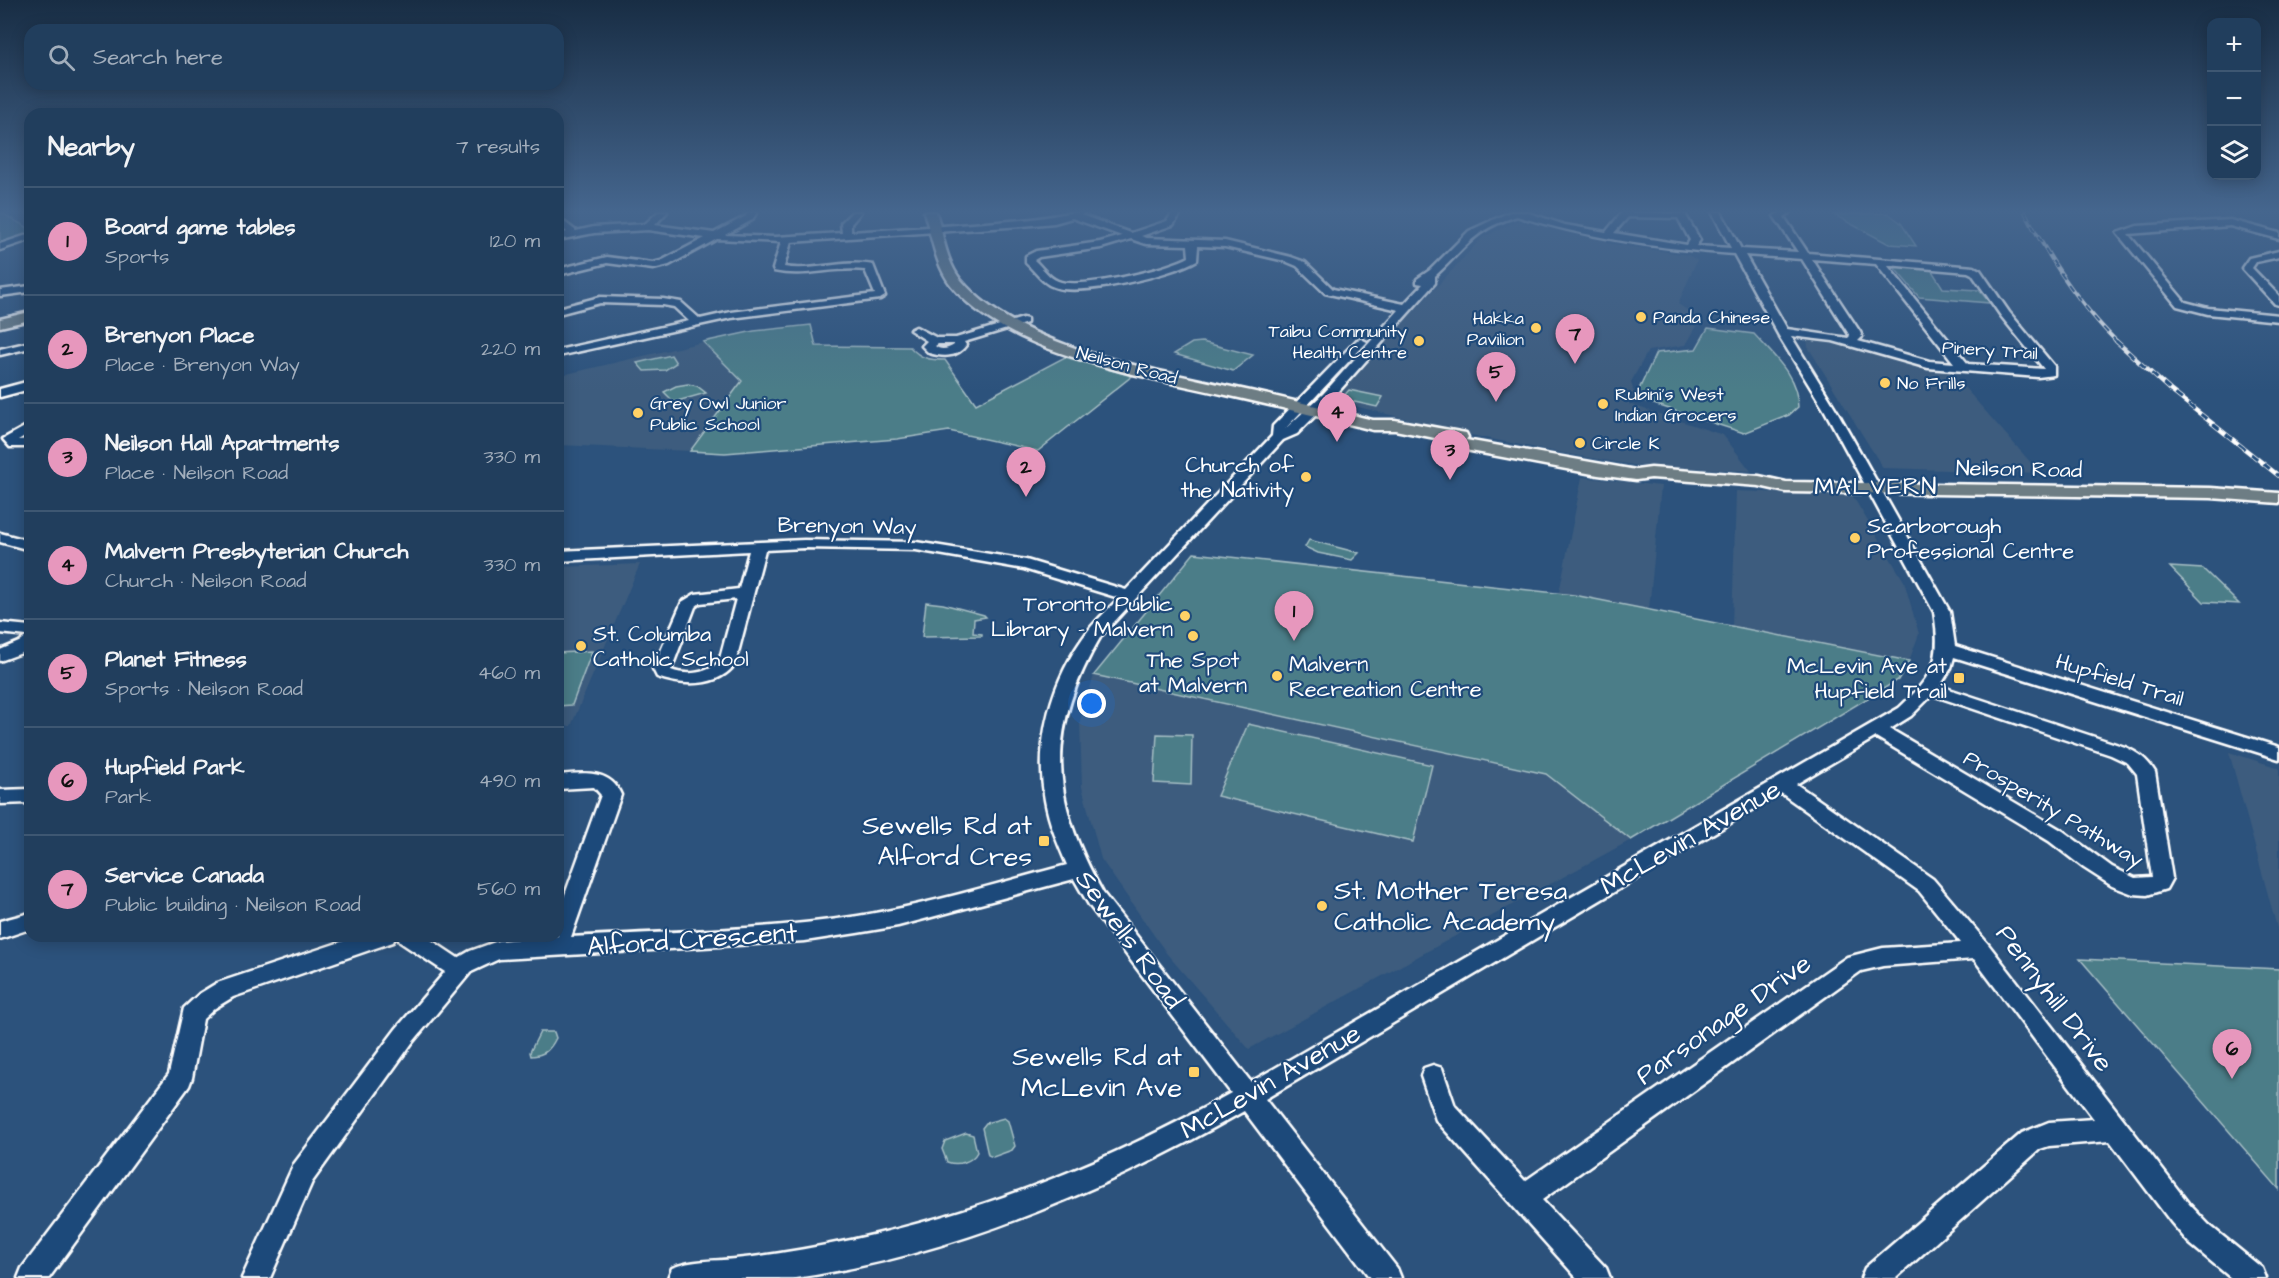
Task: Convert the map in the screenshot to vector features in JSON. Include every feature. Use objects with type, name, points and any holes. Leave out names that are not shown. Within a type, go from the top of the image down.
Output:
[{"type":"main road","name":"Neilson Road","points":[[949,272],[958,285],[981,306],[1052,343],[1096,358],[1310,405],[1373,425],[1389,423],[1446,436],[1460,444],[1547,456],[1636,475],[1652,472],[1759,481],[1786,487],[1872,484],[2279,492]]},
{"type":"main road","points":[[0,323],[24,317]]},
{"type":"main road","name":"Neilson Road","points":[[2226,491],[2279,498]]},
{"type":"street","points":[[564,352],[750,312],[873,299],[880,296],[880,293],[871,272]]},
{"type":"street","points":[[1041,272],[1054,284],[1075,286],[1132,278],[1156,272]]},
{"type":"street","points":[[1309,272],[1329,291],[1401,307]]},
{"type":"street","name":"Sewells Road","points":[[1387,1278],[1131,945],[1078,870],[1056,812],[1051,770],[1055,718],[1076,661],[1094,634],[1278,437],[1292,431],[1310,405],[1401,307],[1431,281],[1430,276],[1434,272]]},
{"type":"street","name":"McLevin Avenue","points":[[682,1278],[812,1259],[884,1245],[957,1226],[1041,1197],[1116,1166],[1248,1097],[1905,712],[1931,689],[1941,673],[1947,648],[1942,612],[1872,484],[1750,272]]},
{"type":"street","points":[[1814,272],[1854,332],[1856,337],[1851,342]]},
{"type":"street","points":[[1888,272],[1964,367]]},
{"type":"street","name":"Pinery Trail","points":[[1784,332],[1851,342],[1918,362],[2038,373],[2050,372],[2050,368],[1996,303],[1974,272]]},
{"type":"street","points":[[2154,272],[2181,304],[2197,309],[2279,318]]},
{"type":"street","points":[[2250,272],[2279,302]]},
{"type":"street","points":[[0,293],[24,290]]},
{"type":"street","points":[[564,309],[600,300],[663,302],[678,304],[697,322]]},
{"type":"street","points":[[916,330],[935,341],[946,339],[957,341],[1017,323]]},
{"type":"street","points":[[0,352],[24,346]]},
{"type":"street","points":[[0,393],[24,387]]},
{"type":"street","points":[[24,431],[10,439],[15,444],[24,443]]},
{"type":"street","points":[[0,537],[24,544]]},
{"type":"street","name":"Brenyon Way","points":[[564,556],[843,543],[916,546],[1026,565],[1129,596]]},
{"type":"street","points":[[745,593],[695,599],[688,605],[662,669],[663,673],[673,678],[719,673],[727,664],[758,547]]},
{"type":"street","points":[[0,628],[24,630]]},
{"type":"street","points":[[0,656],[24,646]]},
{"type":"street","name":"Hupfield Trail","points":[[1947,648],[2279,753]]},
{"type":"street","name":"Prosperity Pathway","points":[[1876,729],[2056,836],[2078,855],[2122,882],[2143,887],[2159,884],[2162,878],[2146,772],[2140,764],[2118,751],[1931,689]]},
{"type":"street","points":[[564,782],[594,780],[607,786],[612,795],[564,928]]},
{"type":"street","name":"Pennyhill Drive","points":[[1782,783],[1926,885],[1980,950],[2180,1213],[2199,1234],[2252,1278]]},
{"type":"street","points":[[0,797],[24,796]]},
{"type":"street","name":"Alford Crescent","points":[[256,1278],[303,1173],[404,1036],[459,970],[478,957],[498,950],[805,932],[857,925],[955,904],[1078,870]]},
{"type":"street","points":[[0,930],[24,923]]},
{"type":"street","points":[[32,1278],[180,1078],[192,1015],[225,990],[367,942]]},
{"type":"street","points":[[417,942],[459,970]]},
{"type":"street","points":[[557,947],[559,942]]},
{"type":"street","name":"Parsonage Drive","points":[[1524,1198],[1855,963],[1883,957],[1980,950]]},
{"type":"street","points":[[1433,1076],[1445,1112],[1596,1278]]},
{"type":"street","points":[[1875,1278],[2031,1141],[2049,1134],[2116,1129]]},
{"type":"shaded area","points":[[1451,272],[1692,272],[1678,304],[1699,318],[1697,324],[1685,345],[1648,351],[1631,382],[1634,393],[1629,404],[1723,435],[1751,471],[1638,466],[1555,452],[1466,434],[1331,400]]},
{"type":"shaded area","points":[[1807,338],[1844,344],[1895,360],[1950,371],[2040,473],[1883,468],[1808,347]]},
{"type":"shaded area","name":"Grey Owl Junior Public School","points":[[703,342],[742,381],[690,451],[564,445],[564,375]]},
{"type":"shaded area","points":[[1582,477],[1661,486],[1649,610],[1559,593]]},
{"type":"shaded area","points":[[1736,491],[1852,495],[1904,581],[1919,634],[1909,661],[1732,626]]},
{"type":"shaded area","name":"St. Columba Catholic School","points":[[640,564],[571,726],[564,726],[564,567]]},
{"type":"shaded area","name":"St. Mother Teresa Catholic Academy","points":[[1094,675],[1546,774],[1631,840],[1249,1049],[1167,954],[1101,859],[1082,787],[1080,721]]},
{"type":"shaded area","points":[[2229,752],[2279,768],[2279,935]]},
{"type":"green space","points":[[1898,272],[1933,272],[1943,288],[1979,290],[1990,303],[1919,297]]},
{"type":"green space","points":[[811,325],[816,346],[910,347],[926,358],[945,360],[976,404],[1065,357],[1132,376],[1038,451],[949,431],[897,439],[725,453],[690,451],[742,381],[703,342],[754,331]]},
{"type":"green space","points":[[1708,328],[1754,334],[1789,376],[1794,385],[1798,407],[1789,415],[1744,433],[1635,398],[1656,353],[1696,349]]},
{"type":"green space","points":[[1202,342],[1253,355],[1233,371],[1174,354],[1192,343]]},
{"type":"green space","points":[[671,355],[676,363],[665,370],[644,371],[637,363]]},
{"type":"green space","points":[[688,384],[697,386],[706,393],[674,402],[664,392],[676,386]]},
{"type":"green space","points":[[1349,390],[1383,397],[1377,407],[1341,399]]},
{"type":"green space","points":[[1309,540],[1359,553],[1352,560],[1318,553],[1305,547]]},
{"type":"green space","points":[[1194,553],[1574,595],[1909,661],[1898,680],[1631,840],[1546,774],[1094,675]]},
{"type":"green space","points":[[2170,567],[2203,569],[2239,604],[2204,602]]},
{"type":"green space","points":[[926,602],[984,615],[986,617],[974,619],[973,633],[982,634],[982,636],[922,637]]},
{"type":"green space","points":[[592,651],[572,705],[564,706],[564,653]]},
{"type":"green space","points":[[1248,724],[1432,765],[1413,842],[1217,796]]},
{"type":"green space","points":[[1157,734],[1192,735],[1191,785],[1154,783]]},
{"type":"green space","points":[[2080,959],[2279,969],[2279,1189]]},
{"type":"green space","points":[[540,1032],[554,1032],[556,1038],[546,1051],[531,1056],[530,1052]]},
{"type":"green space","points":[[1004,1118],[1008,1121],[1015,1146],[1012,1150],[993,1157],[988,1155],[982,1128],[986,1123]]},
{"type":"green space","points":[[966,1133],[973,1135],[977,1152],[964,1162],[956,1164],[947,1162],[942,1149],[945,1141]]},
{"type":"railway","points":[[2060,272],[2091,313],[2117,342]]},
{"type":"railway","points":[[2117,342],[2170,390],[2279,476]]},
{"type":"place","name":"Panda Chinese","points":[[1641,317]]},
{"type":"place","name":"Hakka Pavilion","points":[[1536,328]]},
{"type":"place","name":"Taibu Community Health Centre","points":[[1419,341]]},
{"type":"place","name":"Service Canada","points":[[1575,364]]},
{"type":"place","name":"No Frills","points":[[1885,383]]},
{"type":"place","name":"Planet Fitness","points":[[1496,402]]},
{"type":"place","name":"Rubini's West Indian Grocers","points":[[1603,404]]},
{"type":"place","name":"Grey Owl Junior Public School","points":[[638,413]]},
{"type":"place","name":"Malvern Presbyterian Church","points":[[1337,442]]},
{"type":"place","name":"Circle K","points":[[1580,443]]},
{"type":"place","name":"Church of the Nativity","points":[[1306,477]]},
{"type":"place","name":"Neilson Hall Apartments","points":[[1450,480]]},
{"type":"place","name":"Brenyon Place","points":[[1026,497]]},
{"type":"place","name":"Scarborough Professional Centre","points":[[1855,538]]},
{"type":"place","name":"Toronto Public Library - Malvern","points":[[1185,616]]},
{"type":"place","name":"The Spot at Malvern","points":[[1193,636]]},
{"type":"place","name":"Board game tables","points":[[1294,641]]},
{"type":"place","name":"St. Columba Catholic School","points":[[581,646]]},
{"type":"place","name":"Malvern Recreation Centre","points":[[1277,676]]},
{"type":"place","name":"McLevin Ave at Hupfield Trail","points":[[1959,678]]},
{"type":"place","name":"Sewells Rd at Alford Cres","points":[[1044,841]]},
{"type":"place","name":"St. Mother Teresa Catholic Academy","points":[[1322,906]]},
{"type":"place","name":"Sewells Rd at McLevin Ave","points":[[1194,1072]]},
{"type":"place","name":"Hupfield Park","points":[[2232,1079]]},
{"type":"district","name":"MALVERN","points":[[1876,486]]}]
